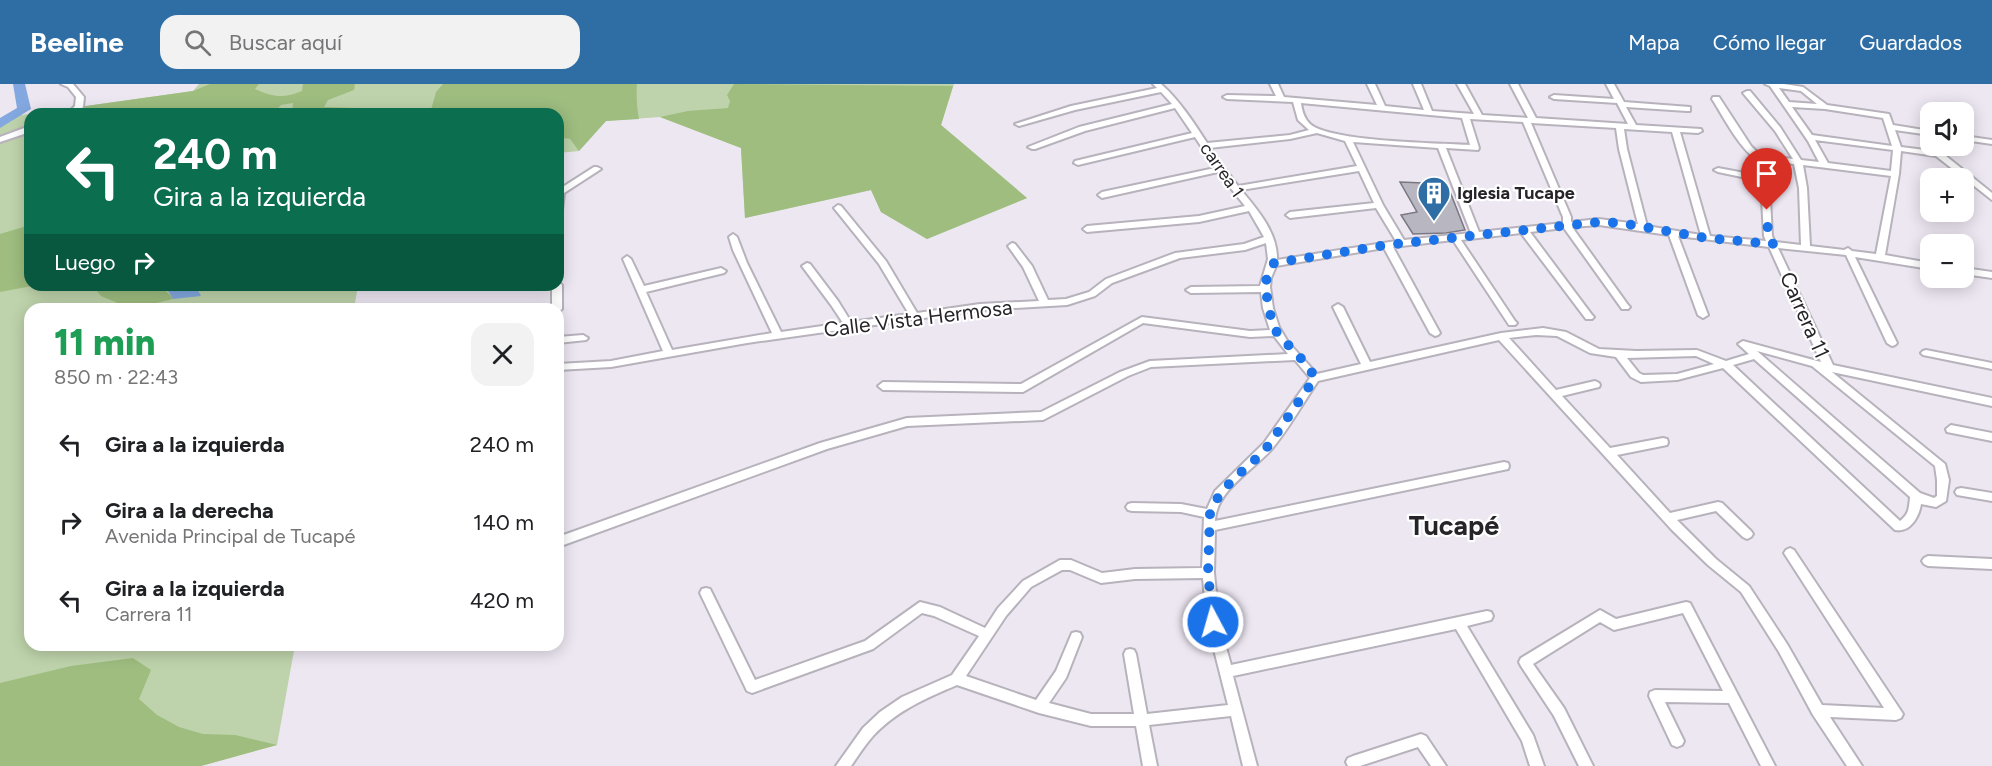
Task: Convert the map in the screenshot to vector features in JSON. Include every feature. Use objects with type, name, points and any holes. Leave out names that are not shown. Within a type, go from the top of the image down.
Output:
[{"type":"street","points":[[65,84],[70,85],[78,94],[80,98],[78,108]]},
{"type":"street","points":[[78,94],[80,84]]},
{"type":"street","points":[[1274,84],[1281,99]]},
{"type":"street","points":[[1371,84],[1382,108]]},
{"type":"street","points":[[1417,84],[1429,113]]},
{"type":"street","points":[[1461,84],[1479,117]]},
{"type":"street","points":[[1514,84],[1530,121],[1543,166],[1567,217],[1567,226],[1625,307]]},
{"type":"street","points":[[1610,84],[1633,126]]},
{"type":"street","points":[[1771,84],[1803,89],[1825,106]]},
{"type":"street","points":[[1771,84],[1809,137],[1825,166]]},
{"type":"street","points":[[1019,124],[1160,87]]},
{"type":"street","name":"carrea 1","points":[[1160,87],[1193,124],[1204,146],[1251,208],[1268,238],[1274,263]]},
{"type":"street","points":[[1747,93],[1789,146],[1798,163],[1804,195],[1806,248]]},
{"type":"street","points":[[1227,97],[1281,99],[1530,121],[1698,131]]},
{"type":"street","points":[[1554,98],[1687,109]]},
{"type":"street","points":[[1716,99],[1753,155],[1764,159],[1895,174]]},
{"type":"street","points":[[1297,101],[1303,123],[1307,128],[1317,131],[1348,139],[1475,148],[1465,116]]},
{"type":"street","points":[[1786,104],[1825,106],[1886,116],[1897,148],[1895,174],[1880,256]]},
{"type":"street","points":[[1032,147],[1082,129],[1177,105]]},
{"type":"street","points":[[1620,126],[1623,149],[1643,227]]},
{"type":"street","points":[[1890,127],[1920,132]]},
{"type":"street","points":[[1675,130],[1706,238]]},
{"type":"street","points":[[0,140],[24,131]]},
{"type":"street","points":[[1204,146],[1290,137],[1317,131]]},
{"type":"street","points":[[1078,163],[1198,134]]},
{"type":"street","points":[[1809,137],[1938,154],[1992,197]]},
{"type":"street","points":[[1348,139],[1379,205],[1401,243]]},
{"type":"street","points":[[1974,139],[1992,142]]},
{"type":"street","points":[[1442,147],[1476,236]]},
{"type":"street","name":"Carrera 11","points":[[1764,159],[1768,236],[1829,368]]},
{"type":"street","points":[[1235,189],[1362,168]]},
{"type":"street","points":[[564,190],[597,169]]},
{"type":"street","points":[[1102,195],[1220,169]]},
{"type":"street","points":[[1718,170],[1765,179]]},
{"type":"street","points":[[1290,215],[1379,205]]},
{"type":"street","points":[[838,208],[883,263],[915,317]]},
{"type":"street","points":[[1087,229],[1199,219],[1251,208]]},
{"type":"street","points":[[1315,378],[1308,366],[1277,333],[1265,283],[1274,263],[1401,243],[1599,222],[1706,238],[1848,251],[1920,264]]},
{"type":"street","points":[[1525,231],[1589,317]]},
{"type":"street","points":[[1673,234],[1703,315]]},
{"type":"street","points":[[733,237],[739,255],[765,303],[778,336]]},
{"type":"street","points":[[1455,237],[1512,323]]},
{"type":"street","name":"Calle Vista Hermosa","points":[[564,367],[611,364],[778,336],[980,307],[1067,302],[1092,294],[1109,281],[1178,255],[1245,247],[1268,238]]},
{"type":"street","points":[[1387,245],[1435,333]]},
{"type":"street","points":[[1012,246],[1027,266],[1045,303]]},
{"type":"street","points":[[1848,251],[1892,343]]},
{"type":"street","points":[[627,259],[669,354]]},
{"type":"street","points":[[807,266],[836,303],[849,326]]},
{"type":"street","points":[[640,290],[682,282],[721,271]]},
{"type":"street","points":[[1974,272],[1992,275]]},
{"type":"street","points":[[1191,290],[1266,289]]},
{"type":"street","points":[[1338,307],[1366,366]]},
{"type":"street","points":[[883,386],[1023,388],[1142,320],[1250,334],[1277,333]]},
{"type":"street","points":[[1250,766],[1213,622],[1208,573],[1210,514],[1219,494],[1268,446],[1315,378],[1501,336],[1539,332],[1556,333],[1586,349],[1619,354],[1697,353],[1725,364],[1899,527],[1910,520],[1916,512],[1916,496]]},
{"type":"street","points":[[1501,336],[1668,518],[1712,562],[1745,589],[1784,648],[1818,711],[1855,766]]},
{"type":"street","points":[[564,340],[583,338]]},
{"type":"street","points":[[1816,364],[1940,464],[1943,480],[1942,498],[1936,503],[1927,502],[1916,496],[1743,344],[1816,364],[1829,368],[1992,402]]},
{"type":"street","points":[[1926,353],[1992,366]]},
{"type":"street","points":[[1619,354],[1635,375],[1641,379],[1677,377],[1755,356]]},
{"type":"street","points":[[564,540],[824,446],[888,426],[907,422],[1043,416],[1124,374],[1150,364],[1298,357]]},
{"type":"street","points":[[1553,394],[1595,385]]},
{"type":"street","points":[[1951,429],[1992,437]]},
{"type":"street","points":[[1607,453],[1663,442]]},
{"type":"street","points":[[1210,527],[1504,466]]},
{"type":"street","points":[[1960,492],[1992,497]]},
{"type":"street","points":[[1668,518],[1718,506],[1747,534]]},
{"type":"street","points":[[1132,507],[1181,508],[1210,514]]},
{"type":"street","points":[[1790,553],[1896,714],[1818,711]]},
{"type":"street","points":[[1928,561],[1992,564]]},
{"type":"street","points":[[843,766],[868,732],[885,716],[907,701],[957,679],[986,634],[1027,585],[1060,565],[1071,565],[1101,578],[1135,574],[1208,573]]},
{"type":"street","points":[[706,593],[752,687],[869,645],[920,607],[936,611],[986,634]]},
{"type":"street","points":[[1586,766],[1559,712],[1525,662],[1600,615],[1614,626],[1686,607],[1768,766]]},
{"type":"street","points":[[1226,672],[1487,616]]},
{"type":"street","points":[[1459,623],[1528,739],[1538,766]]},
{"type":"street","points":[[1039,707],[1061,674],[1076,637]]},
{"type":"street","points":[[1130,654],[1150,766]]},
{"type":"street","points":[[957,679],[1039,707],[1091,720],[1143,720],[1236,710]]},
{"type":"street","points":[[1677,741],[1655,696],[1732,697]]},
{"type":"street","points":[[1353,762],[1421,740],[1439,766]]},
{"type":"green space","points":[[199,84],[954,84],[941,125],[1027,198],[927,239],[881,212],[871,190],[745,218],[741,148],[660,117],[606,121],[579,151],[564,152],[564,108],[71,108],[193,91]]},
{"type":"green space","points":[[210,84],[259,84],[255,89],[278,96],[302,91],[303,84],[355,84],[354,90],[328,100],[324,107],[356,108],[293,108],[293,103],[281,105],[278,108],[78,108],[193,91]]},
{"type":"green space","points":[[443,84],[637,84],[639,119],[606,121],[579,151],[570,139],[564,138],[564,108],[432,108],[436,92]]},
{"type":"green space","points":[[734,84],[953,86],[941,125],[1027,198],[927,239],[881,212],[871,190],[745,218],[741,148],[660,117],[688,111],[728,108],[730,101],[727,95]]},
{"type":"green space","points":[[24,115],[24,291],[357,291],[355,303],[24,303],[24,651],[294,651],[277,745],[201,766],[0,766],[0,118]]},
{"type":"green space","points":[[24,227],[24,287],[0,292],[0,234]]},
{"type":"green space","points":[[97,291],[165,291],[173,299],[157,303],[118,303],[101,296]]},
{"type":"green space","points":[[133,658],[151,670],[139,699],[157,715],[179,727],[203,734],[235,735],[277,745],[201,766],[0,766],[0,683],[71,666]]},
{"type":"water","points":[[167,291],[198,291],[201,296],[173,299]]},
{"type":"building","points":[[1400,182],[1447,184],[1465,230],[1413,234],[1401,215],[1417,212]]},
{"type":"waterway","points":[[0,124],[24,109],[19,84]]},
{"type":"place","name":"Iglesia Tucape","points":[[1434,222]]},
{"type":"district","name":"Tucapé","points":[[1454,525]]},
{"type":"route","points":[[1213,622],[1208,573],[1210,514],[1213,504],[1233,479],[1268,446],[1315,378],[1308,366],[1277,333],[1269,311],[1265,283],[1274,263],[1387,245],[1599,222],[1621,223],[1673,234],[1773,244],[1768,236],[1767,210]]}]
